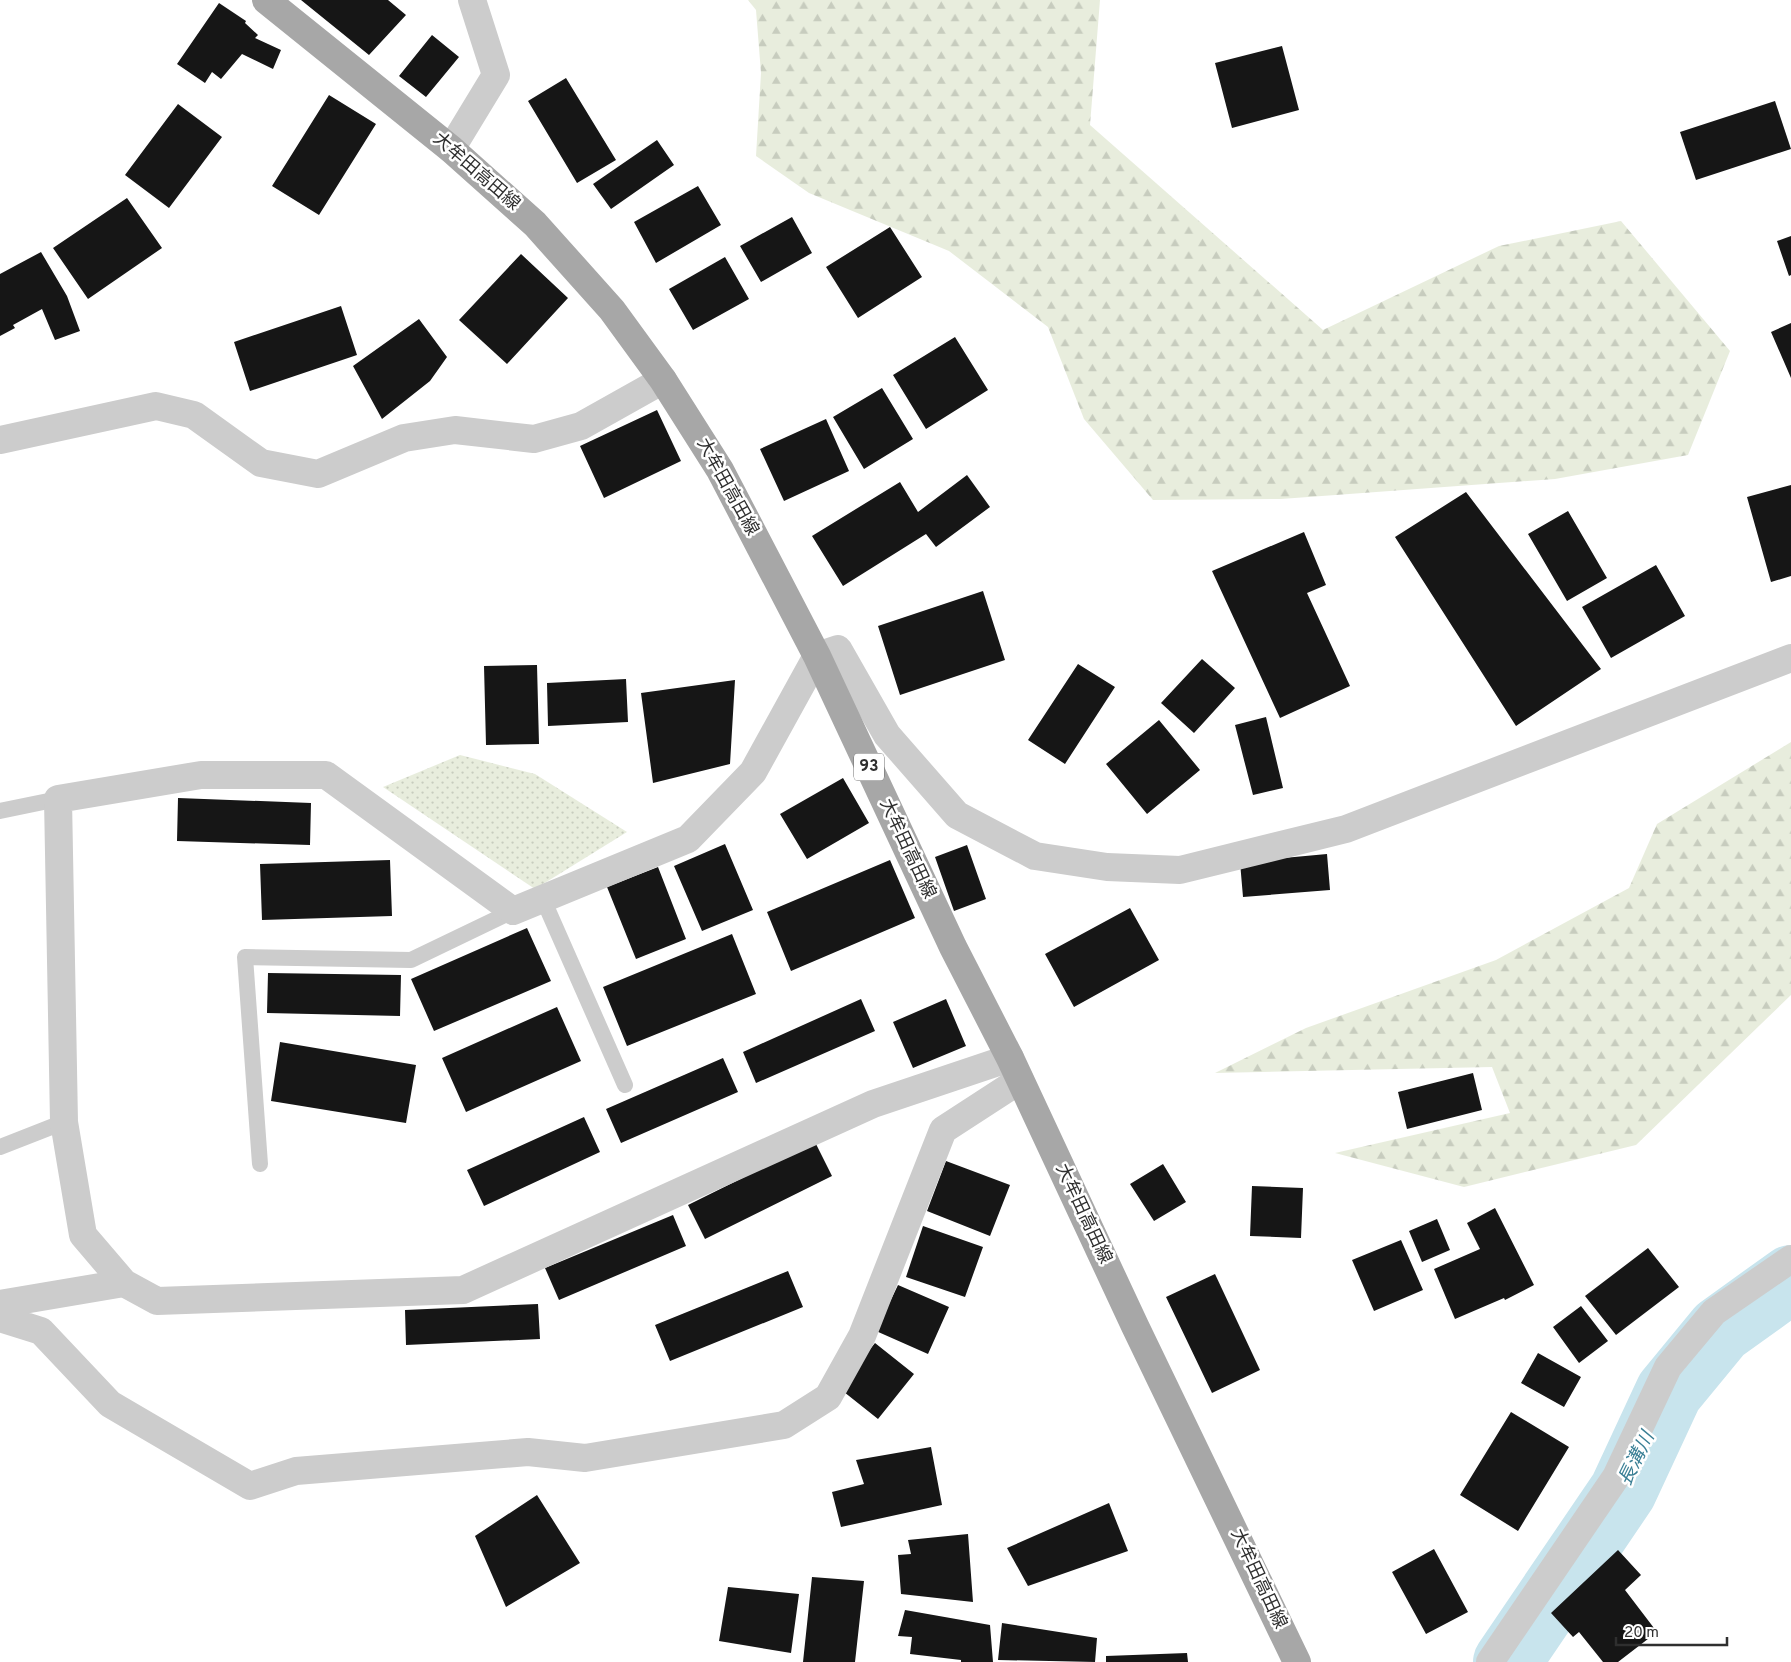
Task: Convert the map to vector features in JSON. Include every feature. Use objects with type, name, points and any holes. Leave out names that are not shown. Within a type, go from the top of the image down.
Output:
[{"type":"main road","name":"大牟田高田線","points":[[266,0],[450,149],[535,224],[612,310],[663,380],[720,470],[817,656],[953,947],[1015,1069],[1297,1662]]},
{"type":"street","points":[[450,149],[496,75],[472,0]]},
{"type":"street","points":[[0,440],[156,406],[194,415],[261,463],[318,474],[404,438],[455,430],[534,438],[581,426],[663,380]]},
{"type":"street","points":[[1015,1069],[873,1104],[463,1290],[157,1301],[124,1283],[84,1235],[64,1122],[58,799],[201,775],[326,775],[513,911],[688,840],[753,772],[817,656],[838,649],[887,735],[957,815],[1035,856],[1107,867],[1180,870],[1346,829],[1791,658]]},
{"type":"street","points":[[0,1318],[41,1331],[110,1404],[250,1486],[296,1470],[528,1452],[584,1458],[784,1425],[828,1397],[862,1336],[943,1130],[1015,1069]]},
{"type":"street","points":[[1490,1662],[1616,1477],[1668,1367],[1714,1312],[1791,1259]]},
{"type":"street","points":[[0,1304],[124,1283]]},
{"type":"lane","points":[[0,810],[58,799]]},
{"type":"lane","points":[[543,899],[625,1085]]},
{"type":"lane","points":[[260,1164],[245,957],[411,960],[513,911]]},
{"type":"lane","points":[[0,1147],[64,1122]]},
{"type":"green space","points":[[748,0],[1100,0],[1090,125],[1323,330],[1499,246],[1621,221],[1730,351],[1688,455],[1555,479],[1281,499],[1153,500],[1084,419],[1048,327],[949,251],[809,193],[756,156],[761,73],[756,10]]},
{"type":"green space","points":[[1791,742],[1791,995],[1636,1145],[1464,1187],[1335,1153],[1510,1113],[1492,1067],[1215,1073],[1306,1028],[1496,960],[1629,888],[1657,824]]},
{"type":"green space","points":[[460,755],[535,774],[627,832],[535,889],[383,787]]},
{"type":"building","points":[[301,0],[388,0],[406,15],[369,55]]},
{"type":"building","points":[[219,3],[246,21],[245,23],[258,35],[255,38],[281,50],[273,69],[242,54],[221,79],[212,72],[205,83],[177,64]]},
{"type":"building","points":[[432,35],[459,57],[426,97],[399,76]]},
{"type":"building","points":[[1282,46],[1299,110],[1232,128],[1215,63]]},
{"type":"building","points":[[566,78],[616,160],[577,183],[528,101]]},
{"type":"building","points":[[329,95],[376,124],[319,215],[272,186]]},
{"type":"building","points":[[1775,101],[1791,149],[1696,180],[1680,132]]},
{"type":"building","points":[[178,104],[222,137],[169,208],[125,175]]},
{"type":"building","points":[[657,140],[674,165],[611,209],[593,184]]},
{"type":"building","points":[[698,186],[721,225],[656,263],[634,222]]},
{"type":"building","points":[[127,198],[162,248],[88,299],[53,248]]},
{"type":"building","points":[[792,217],[812,253],[761,282],[740,246]]},
{"type":"building","points":[[890,227],[922,277],[858,318],[826,267]]},
{"type":"building","points":[[1791,236],[1791,275],[1789,276],[1777,241]]},
{"type":"building","points":[[41,252],[67,296],[80,331],[55,340],[42,309],[13,325],[15,328],[0,336],[0,274]]},
{"type":"building","points":[[521,254],[568,298],[507,364],[459,320]]},
{"type":"building","points":[[725,257],[749,299],[693,330],[669,289]]},
{"type":"building","points":[[341,306],[357,355],[250,391],[234,342]]},
{"type":"building","points":[[419,319],[447,357],[430,381],[382,419],[353,366]]},
{"type":"building","points":[[1791,323],[1791,378],[1771,332]]},
{"type":"building","points":[[955,337],[988,390],[926,429],[893,375]]},
{"type":"building","points":[[882,388],[913,439],[864,469],[833,417]]},
{"type":"building","points":[[657,410],[681,461],[604,498],[580,446]]},
{"type":"building","points":[[826,419],[849,471],[784,501],[760,449]]},
{"type":"building","points":[[967,475],[990,507],[936,547],[926,534],[843,586],[812,536],[900,482],[918,512]]},
{"type":"building","points":[[1791,485],[1791,576],[1771,582],[1747,497]]},
{"type":"building","points":[[1466,492],[1601,669],[1516,726],[1395,537]]},
{"type":"building","points":[[1568,511],[1607,578],[1567,601],[1528,534]]},
{"type":"building","points":[[1304,532],[1326,585],[1307,593],[1350,686],[1280,718],[1212,571]]},
{"type":"building","points":[[1656,565],[1685,616],[1611,658],[1582,607]]},
{"type":"building","points":[[983,591],[1005,660],[900,695],[878,626]]},
{"type":"building","points":[[1202,659],[1235,688],[1194,733],[1161,703]]},
{"type":"building","points":[[1078,664],[1115,687],[1065,764],[1028,740]]},
{"type":"building","points":[[537,665],[539,744],[486,745],[484,666]]},
{"type":"building","points":[[626,679],[628,722],[548,726],[547,683]]},
{"type":"building","points":[[735,680],[730,764],[653,783],[641,693]]},
{"type":"building","points":[[1266,717],[1283,788],[1253,795],[1235,725]]},
{"type":"building","points":[[1159,720],[1200,770],[1147,814],[1106,764]]},
{"type":"building","points":[[843,778],[869,823],[807,859],[780,814]]},
{"type":"building","points":[[178,798],[311,803],[310,845],[177,841]]},
{"type":"building","points":[[725,844],[753,910],[702,931],[674,866]]},
{"type":"building","points":[[967,845],[986,899],[954,911],[935,857]]},
{"type":"building","points":[[1327,854],[1330,890],[1243,897],[1240,862]]},
{"type":"building","points":[[390,860],[392,916],[262,920],[260,864]]},
{"type":"building","points":[[890,860],[915,918],[791,971],[767,912]]},
{"type":"building","points":[[658,867],[686,939],[636,959],[607,887]]},
{"type":"building","points":[[1130,908],[1159,960],[1074,1007],[1045,954]]},
{"type":"building","points":[[527,928],[551,981],[434,1031],[411,979]]},
{"type":"building","points":[[732,934],[756,994],[627,1046],[603,987]]},
{"type":"building","points":[[268,973],[401,975],[400,1016],[267,1013]]},
{"type":"building","points":[[861,999],[875,1031],[756,1083],[743,1052]]},
{"type":"building","points":[[946,999],[966,1046],[913,1068],[893,1022]]},
{"type":"building","points":[[557,1007],[581,1061],[466,1112],[442,1058]]},
{"type":"building","points":[[280,1042],[416,1065],[406,1123],[271,1101]]},
{"type":"building","points":[[723,1058],[738,1092],[621,1143],[606,1109]]},
{"type":"building","points":[[1473,1073],[1482,1110],[1407,1129],[1398,1092]]},
{"type":"building","points":[[584,1117],[600,1152],[484,1206],[467,1170]]},
{"type":"building","points":[[815,1142],[832,1176],[705,1239],[688,1205]]},
{"type":"building","points":[[946,1161],[1010,1185],[990,1236],[927,1211]]},
{"type":"building","points":[[1163,1164],[1186,1202],[1154,1221],[1130,1184]]},
{"type":"building","points":[[1252,1186],[1303,1188],[1301,1238],[1250,1236]]},
{"type":"building","points":[[1495,1208],[1534,1285],[1505,1300],[1504,1298],[1455,1319],[1434,1269],[1480,1249],[1467,1223]]},
{"type":"building","points":[[673,1215],[686,1246],[559,1300],[545,1268]]},
{"type":"building","points":[[1437,1219],[1450,1250],[1422,1262],[1409,1231]]},
{"type":"building","points":[[923,1226],[983,1247],[965,1297],[906,1277]]},
{"type":"building","points":[[1401,1240],[1423,1290],[1374,1311],[1352,1260]]},
{"type":"building","points":[[1648,1248],[1679,1287],[1616,1335],[1585,1296]]},
{"type":"building","points":[[788,1271],[803,1307],[670,1361],[655,1325]]},
{"type":"building","points":[[1215,1274],[1260,1370],[1212,1393],[1166,1297]]},
{"type":"building","points":[[898,1285],[949,1307],[928,1354],[876,1331]]},
{"type":"building","points":[[538,1304],[540,1339],[406,1345],[405,1310]]},
{"type":"building","points":[[1581,1306],[1608,1341],[1579,1363],[1553,1327]]},
{"type":"building","points":[[875,1343],[914,1374],[878,1419],[839,1388]]},
{"type":"building","points":[[1538,1353],[1581,1377],[1564,1407],[1521,1383]]},
{"type":"building","points":[[1511,1412],[1569,1447],[1518,1531],[1460,1495]]},
{"type":"building","points":[[931,1447],[942,1505],[841,1527],[832,1492],[864,1484],[856,1460]]},
{"type":"building","points":[[537,1495],[580,1563],[506,1607],[475,1536]]},
{"type":"building","points":[[1109,1503],[1128,1551],[1028,1586],[1007,1548]]},
{"type":"building","points":[[968,1534],[973,1602],[901,1594],[898,1555],[911,1554],[908,1540]]},
{"type":"building","points":[[1434,1549],[1468,1612],[1426,1634],[1392,1572]]},
{"type":"building","points":[[1618,1550],[1641,1575],[1625,1590],[1657,1632],[1618,1662],[1603,1662],[1579,1632],[1573,1637],[1551,1613]]},
{"type":"building","points":[[812,1577],[864,1581],[855,1662],[803,1662]]},
{"type":"building","points":[[728,1587],[799,1594],[791,1653],[719,1641]]},
{"type":"building","points":[[905,1610],[990,1625],[993,1662],[961,1662],[961,1660],[910,1654],[912,1637],[898,1636]]},
{"type":"building","points":[[1002,1623],[1097,1638],[1095,1662],[998,1660]]},
{"type":"building","points":[[1187,1653],[1188,1662],[1106,1662],[1106,1656]]},
{"type":"waterway","name":"長溝川","points":[[1507,1662],[1623,1491],[1669,1392],[1720,1330],[1791,1279]]}]
